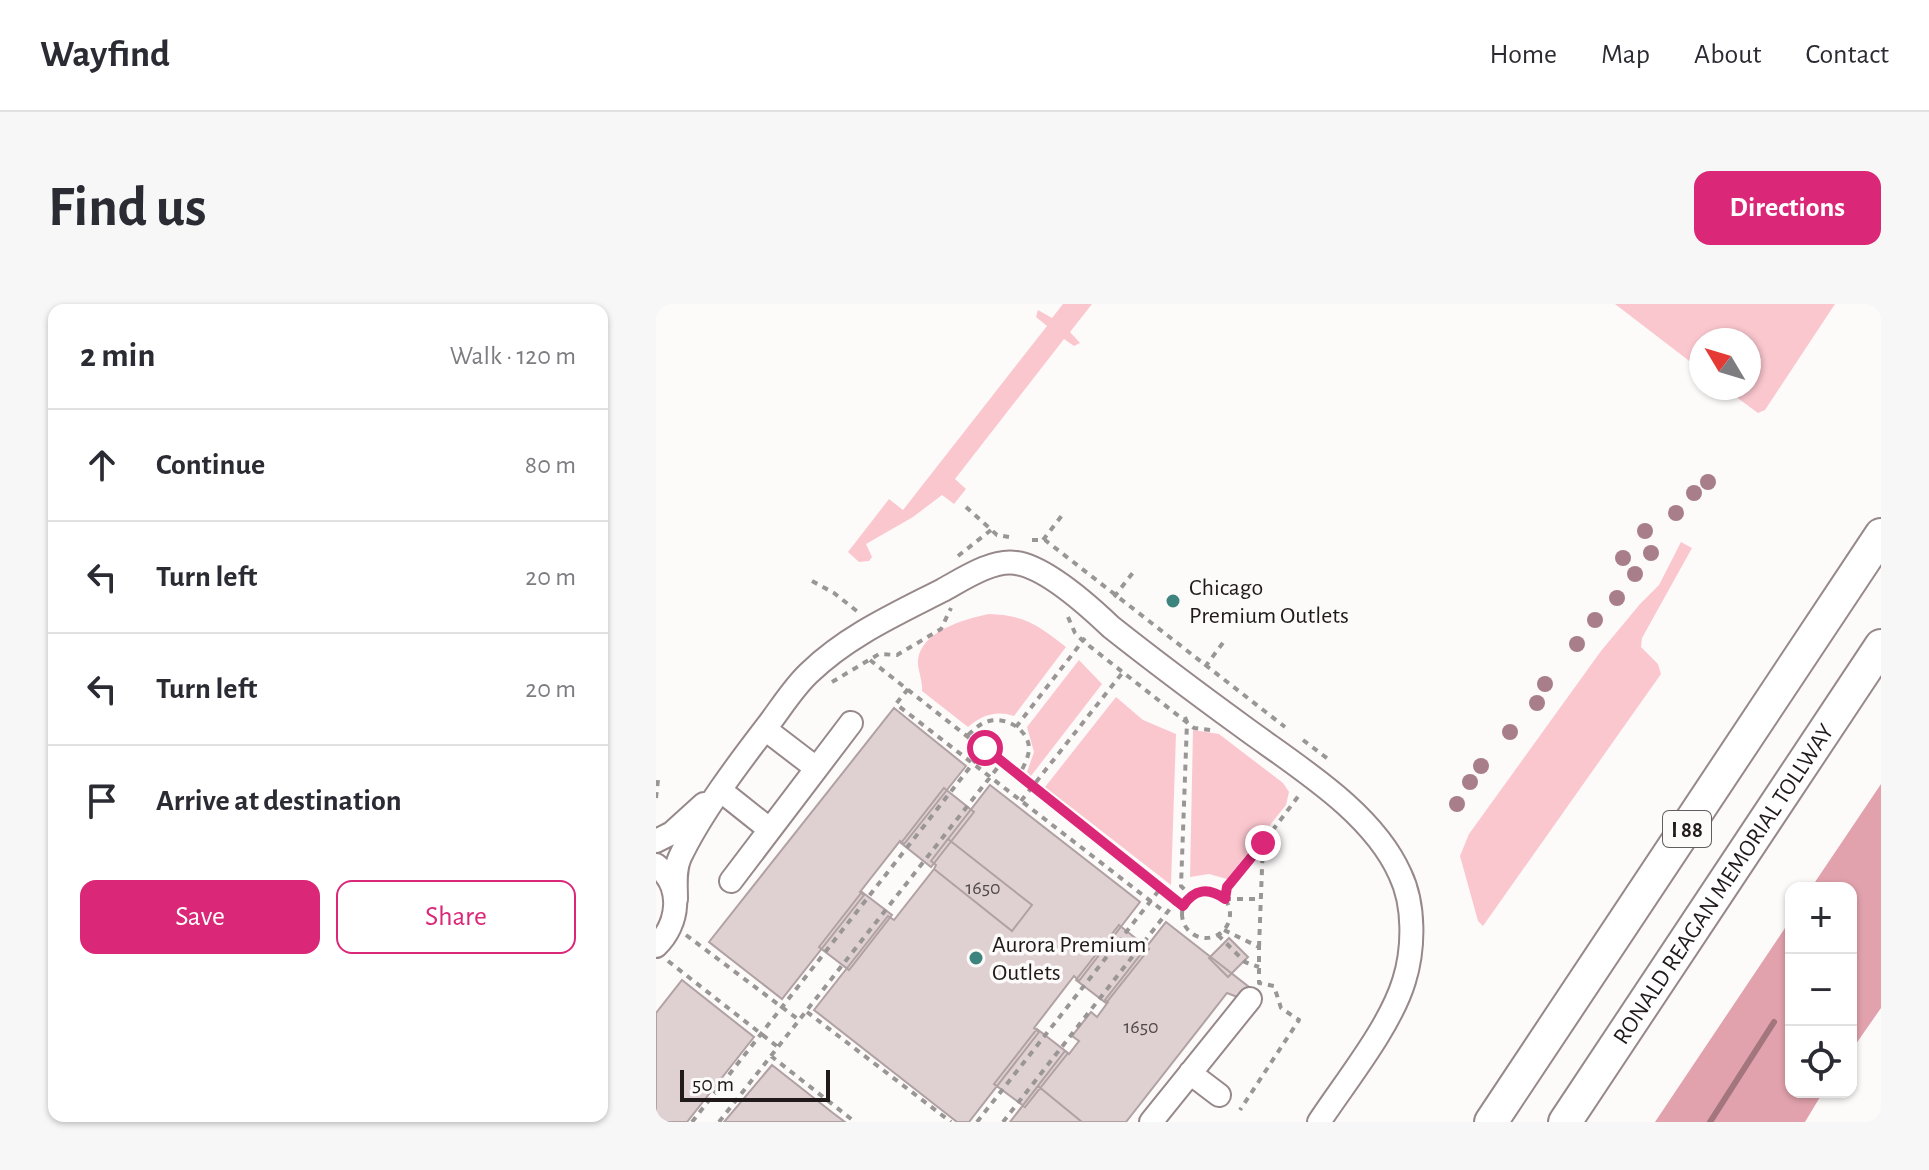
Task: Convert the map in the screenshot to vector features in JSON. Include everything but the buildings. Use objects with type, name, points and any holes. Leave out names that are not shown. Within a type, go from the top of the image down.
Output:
[{"type":"highway","name":"I 88","points":[[1491,1122],[1881,535]]},
{"type":"highway","name":"RONALD REAGAN MEMORIAL TOLLWAY","points":[[1565,1122],[1881,646]]},
{"type":"lane","points":[[661,953],[675,916],[675,872],[680,857],[720,790],[808,674],[847,642],[895,614],[1002,563],[1018,563],[1050,579],[1087,604],[1111,627],[1355,813],[1378,837],[1401,874],[1410,906],[1410,955],[1403,983],[1382,1024],[1319,1122]]},
{"type":"lane","points":[[731,881],[851,723]]},
{"type":"lane","points":[[765,729],[816,768]]},
{"type":"lane","points":[[720,790],[769,829]]},
{"type":"lane","points":[[656,841],[672,833],[720,790]]},
{"type":"lane","points":[[656,865],[671,882],[676,899]]},
{"type":"lane","points":[[1151,1122],[1250,999]]},
{"type":"lane","points":[[1190,1073],[1219,1095]]},
{"type":"path","points":[[966,507],[997,535],[1009,537]]},
{"type":"path","points":[[1043,540],[1063,514]]},
{"type":"path","points":[[953,560],[991,530]]},
{"type":"path","points":[[1032,540],[1043,540],[1285,727]]},
{"type":"path","points":[[1109,605],[1135,570]]},
{"type":"path","points":[[812,581],[834,593],[856,611],[868,613]]},
{"type":"path","points":[[823,689],[878,652],[897,655],[941,629],[952,605]]},
{"type":"path","points":[[1065,611],[1075,633],[1194,728],[1220,732]]},
{"type":"path","points":[[1016,727],[1084,639]]},
{"type":"path","points":[[1198,675],[1225,640]]},
{"type":"path","points":[[870,660],[1183,906]]},
{"type":"path","points":[[1021,801],[1123,672]]},
{"type":"path","points":[[908,689],[896,704],[1166,913]]},
{"type":"path","points":[[968,735],[978,725],[992,719],[1011,722],[1025,734],[1029,749],[1019,775]]},
{"type":"path","points":[[1186,720],[1181,886],[1190,895]]},
{"type":"path","points":[[692,1122],[985,748]]},
{"type":"path","points":[[719,1122],[1002,762]]},
{"type":"path","points":[[656,798],[658,780]]},
{"type":"path","points":[[1260,899],[1225,899],[1214,891],[1202,890],[1190,895],[1183,906],[1181,918],[1186,929],[1195,936],[1207,938],[1218,935],[1229,920],[1225,899],[1227,887],[1299,795],[1288,786]]},
{"type":"path","points":[[1259,947],[1263,843]]},
{"type":"path","points":[[977,1122],[1160,889]]},
{"type":"path","points":[[1003,1122],[1176,901]]},
{"type":"path","points":[[686,935],[799,1020]]},
{"type":"path","points":[[1218,935],[1245,962],[1259,967]]},
{"type":"path","points":[[661,953],[778,1047]]},
{"type":"path","points":[[806,1012],[951,1122]]},
{"type":"path","points":[[771,1056],[855,1122]]},
{"type":"shaded area","points":[[1063,304],[1092,304],[1070,332],[1080,343],[1074,346],[1064,339],[955,479],[966,489],[954,504],[942,495],[913,517],[866,544],[872,557],[869,561],[859,562],[848,552],[889,499],[903,510],[1047,326],[1036,317],[1038,310],[1052,318]]},
{"type":"shaded area","points":[[1615,304],[1835,304],[1765,410],[1758,413],[1740,400],[1761,400],[1761,328],[1689,328],[1689,361]]},
{"type":"shaded area","points":[[1681,542],[1692,548],[1642,638],[1641,647],[1658,664],[1661,674],[1483,926],[1478,921],[1460,856],[1469,834],[1601,651],[1659,585]]},
{"type":"shaded area","points":[[989,614],[1031,623],[1066,647],[1014,716],[990,715],[968,727],[922,691],[918,660],[921,650],[935,634],[957,623]]},
{"type":"shaded area","points":[[1079,660],[1102,684],[1031,776],[1027,772],[1034,752],[1027,727]]},
{"type":"shaded area","points":[[1116,697],[1143,720],[1176,734],[1171,885],[1045,787]]},
{"type":"shaded area","points":[[1193,730],[1219,734],[1283,783],[1289,792],[1286,805],[1227,879],[1209,874],[1190,877]]},
{"type":"shaded area","points":[[1881,784],[1881,1008],[1857,1042],[1857,882],[1815,882]]},
{"type":"shaded area","points":[[1785,928],[1785,1098],[1819,1098],[1805,1122],[1655,1122]]},
{"type":"waterway","points":[[1710,1122],[1774,1022]]},
{"type":"place","name":"Chicago Premium Outlets","points":[[1173,601]]},
{"type":"place","name":"Aurora Premium Outlets","points":[[976,958]]},
{"type":"route","points":[[985,748],[1183,906],[1190,895],[1202,890],[1214,891],[1225,899],[1227,887],[1263,843]]}]
